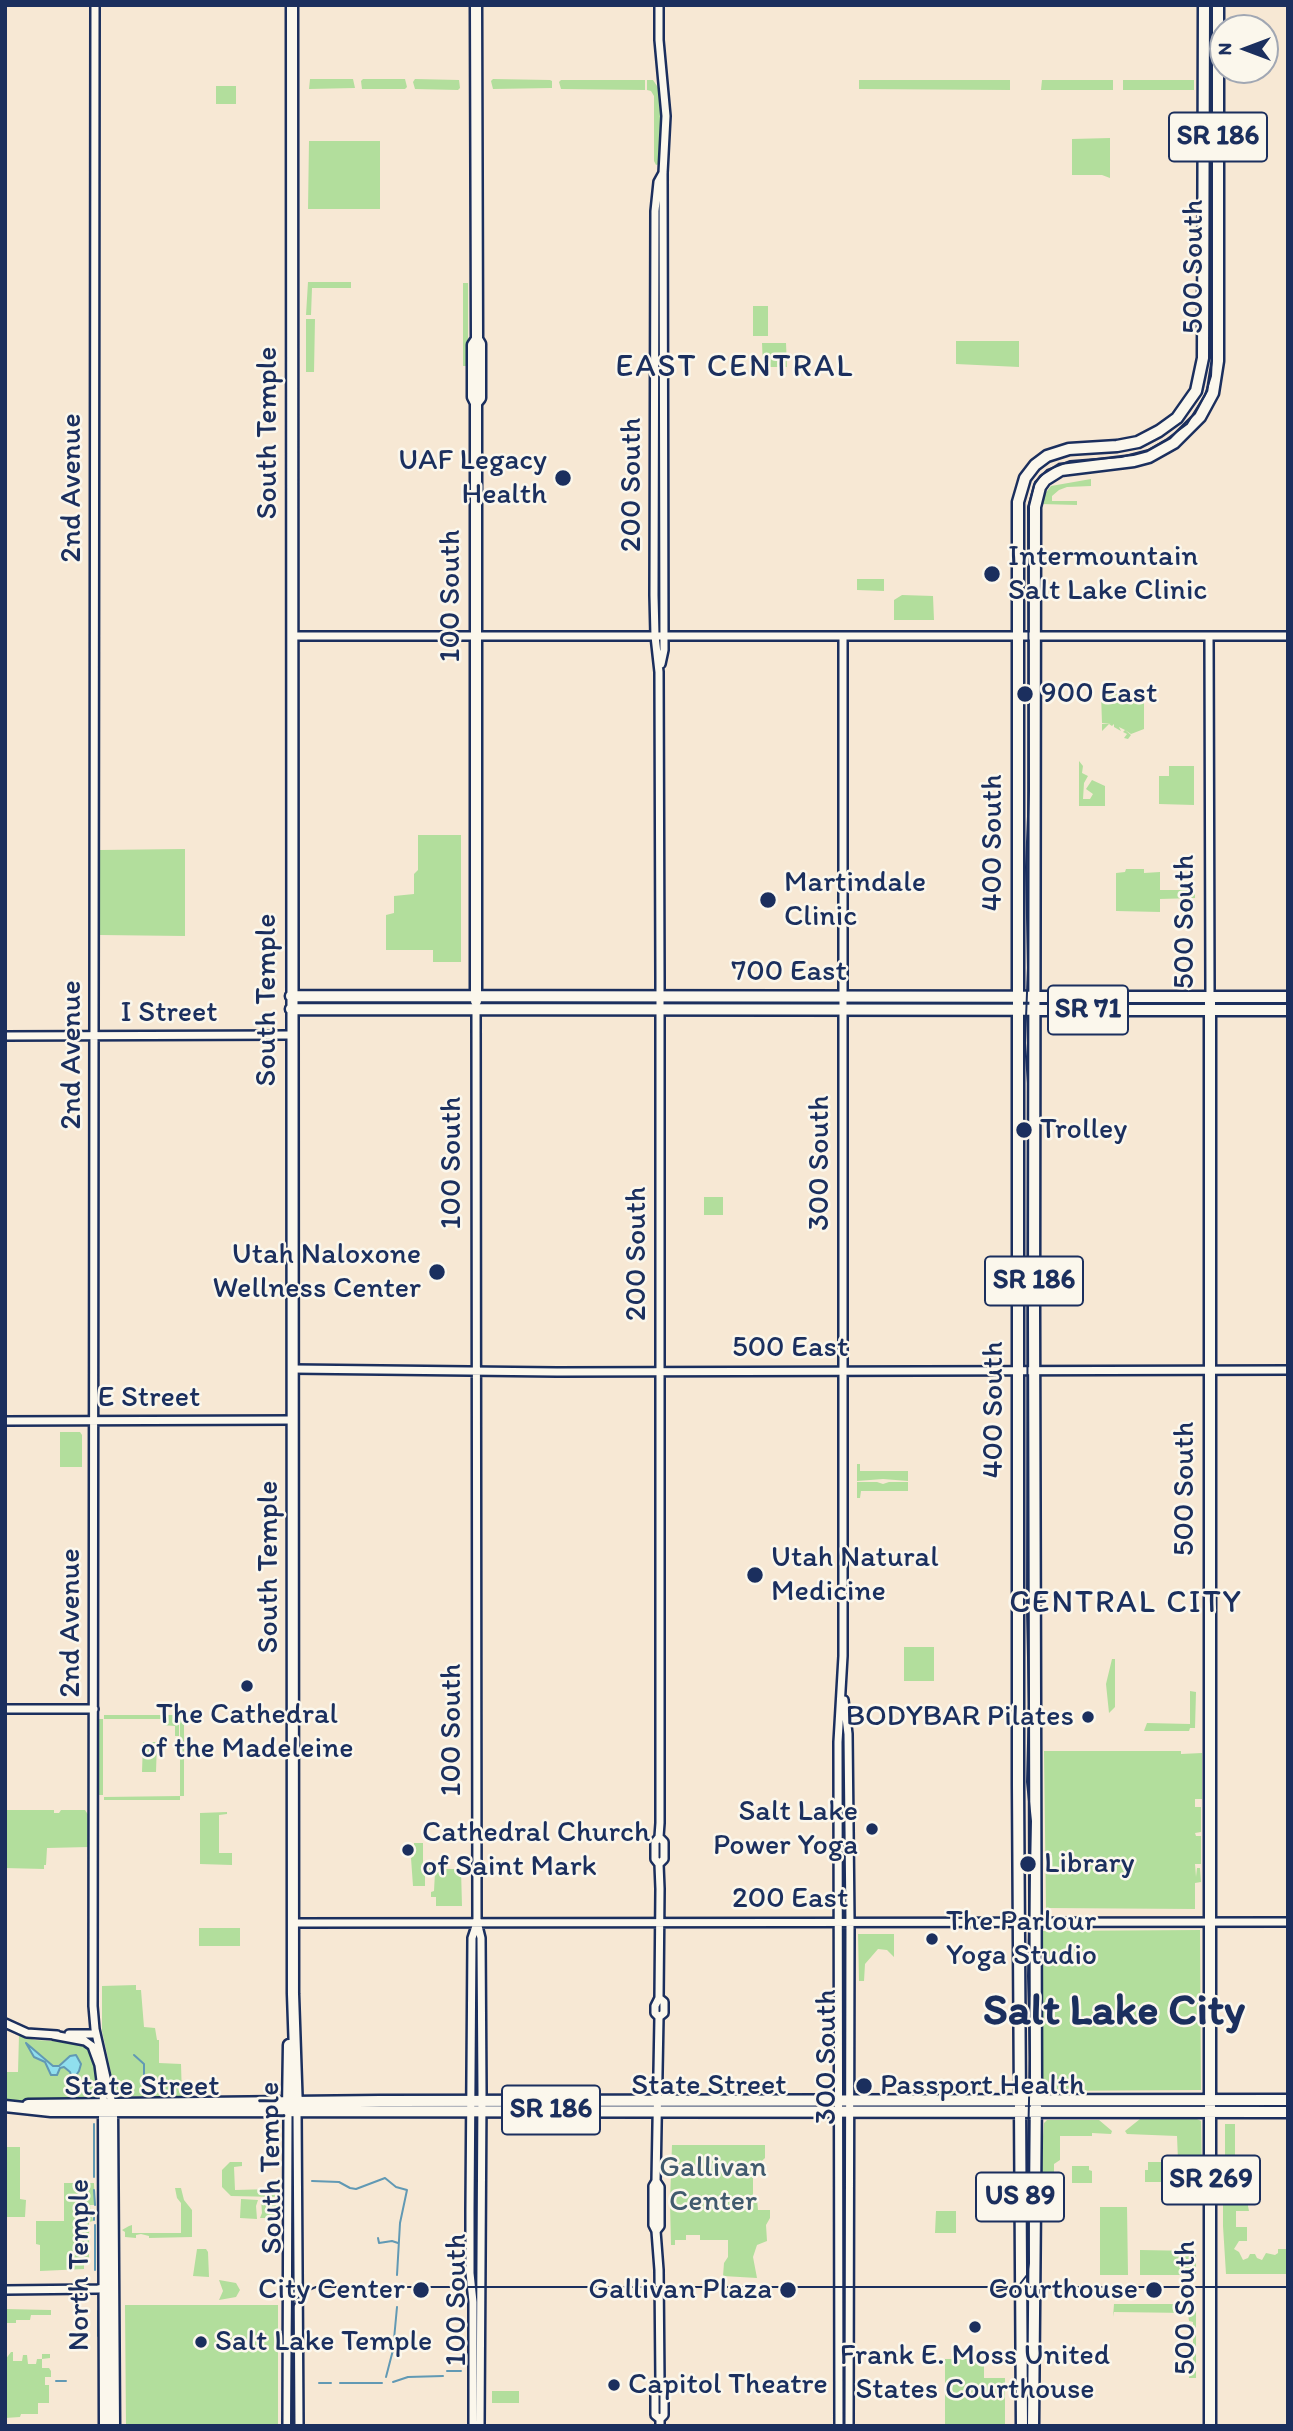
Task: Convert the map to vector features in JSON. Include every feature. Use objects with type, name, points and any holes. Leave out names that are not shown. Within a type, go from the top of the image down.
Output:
[{"type":"main road","name":"South Temple","points":[[292,5],[293,2107]]},
{"type":"main road","name":"100 South","points":[[476,5],[477,339],[480,344],[480,397],[476,403]]},
{"type":"main road","name":"500 South","points":[[1138,442],[1168,425],[1186,409],[1196,391],[1201,372],[1203,5]]},
{"type":"main road","name":"500 South","points":[[1149,457],[1174,443],[1193,426],[1208,406],[1217,379],[1219,5]]},
{"type":"main road","name":"100 South","points":[[476,1009],[476,403],[473,397],[473,345],[477,339]]},
{"type":"main road","name":"400 South","points":[[1022,2426],[1019,2106],[1018,502],[1025,478],[1041,460],[1061,451],[1138,442]]},
{"type":"main road","name":"400 South","points":[[1033,2426],[1036,2112],[1034,525],[1036,497],[1040,487],[1045,480],[1061,470],[1119,464],[1149,457]]},
{"type":"main road","name":"700 East","points":[[291,996],[1288,997]]},
{"type":"main road","name":"500 South","points":[[1210,996],[1210,2426]]},
{"type":"main road","name":"700 East","points":[[291,1009],[1288,1010]]},
{"type":"main road","name":"State Street","points":[[5,2106],[44,2111],[108,2107],[1019,2106],[1036,2100],[1288,2100]]},
{"type":"main road","name":"State Street","points":[[1019,2106],[1036,2112],[1288,2112]]},
{"type":"main road","name":"North Temple","points":[[105,2426],[108,2107]]},
{"type":"main road","name":"North Temple","points":[[107,2290],[114,2426]]},
{"type":"street","name":"2nd Avenue","points":[[95,5],[93,2006],[96,2034],[104,2060],[108,2107]]},
{"type":"street","name":"200 South","points":[[659,5],[659,40],[666,106],[663,173],[659,636],[659,1837],[655,1842],[655,1859],[659,1864],[660,1922],[659,1998],[655,2003],[655,2013],[659,2017],[656,2180],[653,2186],[653,2225],[656,2231],[659,2270],[660,2383],[655,2388],[656,2415],[660,2422]]},
{"type":"street","points":[[292,636],[1288,636]]},
{"type":"street","name":"300 South","points":[[843,636],[843,1689],[838,1742],[839,2022],[844,2106]]},
{"type":"street","name":"500 South","points":[[1209,636],[1210,996]]},
{"type":"street","name":"100 South","points":[[476,1009],[477,1922],[472,1938],[480,2426]]},
{"type":"street","name":"I Street","points":[[5,1036],[291,1035]]},
{"type":"street","name":"500 East","points":[[293,1369],[1288,1370]]},
{"type":"street","name":"E Street","points":[[5,1421],[293,1420]]},
{"type":"street","name":"300 South","points":[[839,2426],[839,2205],[849,2021],[850,1922],[848,1734],[843,1689]]},
{"type":"street","points":[[5,1709],[94,1709]]},
{"type":"street","name":"200 East","points":[[293,1923],[1288,1922]]},
{"type":"street","points":[[839,2022],[849,2021]]},
{"type":"street","points":[[5,2023],[27,2033],[85,2040],[90,2044],[99,2065],[108,2107]]},
{"type":"street","points":[[53,2035],[96,2034]]},
{"type":"street","name":"100 South","points":[[473,2426],[476,2106]]},
{"type":"street","points":[[844,2106],[842,2132],[849,2188],[849,2426]]},
{"type":"street","name":"South Temple","points":[[287,2426],[293,2107]]},
{"type":"street","name":"South Temple","points":[[293,2107],[299,2426]]},
{"type":"street","name":"200 South","points":[[656,2180],[660,2186],[660,2226],[656,2231]]},
{"type":"street","points":[[839,2205],[849,2205]]},
{"type":"street","points":[[839,2215],[842,2218],[845,2254],[845,2295]]},
{"type":"street","points":[[5,2290],[107,2290]]},
{"type":"street","points":[[472,2346],[477,2348],[481,2371]]},
{"type":"street","points":[[839,2387],[849,2387]]},
{"type":"green space","points":[[310,79],[353,79],[355,88],[309,89]]},
{"type":"green space","points":[[363,79],[405,79],[407,87],[362,89]]},
{"type":"green space","points":[[415,79],[459,80],[460,88],[415,89]]},
{"type":"green space","points":[[493,79],[550,80],[552,88],[493,89]]},
{"type":"green space","points":[[561,80],[645,80],[645,90],[561,89]]},
{"type":"green space","points":[[647,80],[653,80],[659,89],[662,148],[659,164],[656,165],[654,96],[647,90]]},
{"type":"green space","points":[[859,80],[1010,80],[1010,90],[859,89]]},
{"type":"green space","points":[[1042,80],[1113,80],[1113,90],[1041,90]]},
{"type":"green space","points":[[1123,80],[1194,80],[1194,90],[1123,90]]},
{"type":"green space","points":[[216,86],[236,86],[236,104],[216,104]]},
{"type":"green space","points":[[1110,138],[1110,178],[1102,175],[1072,175],[1072,139]]},
{"type":"green space","points":[[309,141],[380,141],[380,209],[308,209]]},
{"type":"green space","points":[[308,282],[351,282],[351,288],[312,288],[311,315],[306,315]]},
{"type":"green space","points":[[463,283],[468,283],[468,366],[463,366]]},
{"type":"green space","points":[[753,306],[768,306],[768,336],[753,336]]},
{"type":"green space","points":[[306,319],[315,319],[314,372],[306,372]]},
{"type":"green space","points":[[956,341],[1019,341],[1019,367],[956,364]]},
{"type":"green space","points":[[762,343],[786,343],[787,367],[763,367]]},
{"type":"green space","points":[[1091,479],[1091,486],[1067,487],[1052,496],[1052,501],[1077,501],[1077,505],[1041,504],[1051,486]]},
{"type":"green space","points":[[857,579],[884,579],[884,591],[857,590]]},
{"type":"green space","points":[[902,595],[933,596],[934,620],[894,620],[894,600]]},
{"type":"green space","points":[[1101,694],[1144,695],[1144,729],[1131,734],[1109,724],[1102,731],[1102,724],[1111,723],[1102,723]]},
{"type":"green space","points":[[1125,730],[1131,735],[1128,739],[1124,738],[1127,734],[1123,732]]},
{"type":"green space","points":[[1079,761],[1083,766],[1082,773],[1088,776],[1084,783],[1083,799],[1090,799],[1093,794],[1086,789],[1092,780],[1105,786],[1105,806],[1079,806]]},
{"type":"green space","points":[[1169,766],[1194,766],[1194,805],[1159,804],[1159,776],[1169,776]]},
{"type":"green space","points":[[418,835],[461,835],[461,962],[433,962],[433,950],[386,950],[386,915],[394,913],[394,896],[414,894],[414,874],[418,870]]},
{"type":"green space","points":[[185,849],[185,936],[100,935],[100,850]]},
{"type":"green space","points":[[1126,869],[1144,869],[1144,873],[1160,872],[1160,890],[1195,890],[1195,898],[1160,899],[1160,912],[1116,911],[1116,873],[1125,872]]},
{"type":"green space","points":[[704,1197],[723,1197],[723,1215],[704,1215]]},
{"type":"green space","points":[[60,1432],[80,1432],[82,1435],[82,1467],[60,1467]]},
{"type":"green space","points":[[857,1464],[860,1464],[860,1471],[908,1471],[908,1481],[857,1481]]},
{"type":"green space","points":[[857,1482],[908,1482],[908,1491],[861,1491],[860,1498],[857,1498]]},
{"type":"green space","points":[[904,1647],[934,1647],[934,1681],[904,1681]]},
{"type":"green space","points":[[1112,1659],[1115,1659],[1115,1707],[1109,1713],[1106,1684]]},
{"type":"green space","points":[[1190,1691],[1196,1692],[1195,1728],[1190,1728],[1189,1731],[1144,1731],[1147,1723],[1190,1724]]},
{"type":"green space","points":[[104,1715],[180,1715],[180,1719],[175,1719],[179,1720],[179,1736],[175,1736],[175,1726],[162,1725],[162,1719],[104,1719]]},
{"type":"green space","points":[[99,1719],[103,1719],[103,1795],[99,1795]]},
{"type":"green space","points":[[180,1719],[184,1720],[184,1796],[180,1796]]},
{"type":"green space","points":[[143,1742],[157,1742],[156,1772],[142,1772]]},
{"type":"green space","points":[[1044,1751],[1202,1753],[1202,1799],[1195,1799],[1195,1807],[1201,1807],[1201,1832],[1195,1833],[1196,1836],[1201,1836],[1201,1864],[1195,1864],[1196,1877],[1197,1868],[1200,1868],[1201,1882],[1195,1883],[1195,1909],[1046,1908]]},
{"type":"green space","points":[[180,1796],[180,1800],[104,1800],[104,1797]]},
{"type":"green space","points":[[5,1810],[54,1810],[54,1813],[59,1813],[61,1810],[85,1810],[89,1816],[89,1847],[47,1848],[44,1869],[5,1868]]},
{"type":"green space","points":[[227,1812],[219,1815],[219,1853],[232,1853],[232,1865],[200,1864],[200,1813]]},
{"type":"green space","points":[[414,1843],[423,1843],[423,1863],[425,1868],[432,1868],[432,1874],[425,1874],[425,1886],[413,1886],[411,1858],[414,1856]]},
{"type":"green space","points":[[445,1869],[461,1869],[462,1906],[436,1906],[436,1897],[431,1897],[435,1872],[444,1872]]},
{"type":"green space","points":[[199,1928],[240,1928],[240,1946],[199,1946]]},
{"type":"green space","points":[[1200,1930],[1201,2090],[1041,2091],[1040,1931]]},
{"type":"green space","points":[[858,1934],[894,1934],[894,1957],[887,1950],[878,1949],[865,1964],[864,1981],[859,1981]]},
{"type":"green space","points":[[136,1985],[136,1990],[141,1990],[144,2027],[155,2028],[159,2040],[159,2063],[181,2064],[182,2097],[116,2096],[102,2031],[102,1986]]},
{"type":"green space","points":[[19,2035],[35,2040],[85,2043],[93,2052],[101,2088],[100,2097],[94,2100],[5,2102],[5,2072],[18,2072]]},
{"type":"green space","points":[[1140,2119],[1201,2121],[1202,2174],[1195,2178],[1186,2175],[1184,2163],[1178,2160],[1177,2136],[1127,2134],[1125,2131]]},
{"type":"green space","points":[[1047,2120],[1099,2120],[1112,2131],[1111,2134],[1092,2133],[1092,2136],[1060,2136],[1060,2160],[1054,2164],[1054,2177],[1040,2178],[1044,2123]]},
{"type":"green space","points":[[1225,2124],[1235,2124],[1235,2158],[1225,2158]]},
{"type":"green space","name":"Gallivan Center","points":[[672,2145],[765,2145],[765,2158],[753,2169],[753,2199],[757,2199],[758,2210],[770,2210],[766,2225],[767,2241],[757,2245],[753,2257],[757,2278],[723,2276],[724,2263],[728,2257],[728,2240],[700,2240],[700,2235],[686,2235],[686,2240],[675,2240],[675,2245],[671,2245]]},
{"type":"green space","points":[[5,2147],[20,2147],[20,2199],[26,2200],[25,2217],[5,2217]]},
{"type":"green space","points":[[230,2162],[242,2162],[242,2166],[234,2167],[235,2190],[272,2189],[273,2184],[278,2184],[278,2197],[231,2196],[222,2187],[222,2170]]},
{"type":"green space","points":[[1148,2162],[1165,2162],[1165,2182],[1145,2182]]},
{"type":"green space","points":[[1072,2166],[1089,2166],[1092,2183],[1072,2183]]},
{"type":"green space","points":[[1223,2170],[1236,2172],[1236,2189],[1249,2189],[1246,2196],[1249,2211],[1236,2211],[1236,2227],[1247,2227],[1247,2241],[1239,2241],[1234,2249],[1243,2260],[1250,2254],[1255,2254],[1262,2260],[1266,2253],[1275,2255],[1278,2249],[1286,2249],[1288,2274],[1226,2274]]},
{"type":"green space","points":[[64,2183],[94,2183],[95,2205],[90,2205],[93,2221],[89,2222],[89,2259],[84,2259],[84,2269],[40,2271],[36,2221],[64,2221]]},
{"type":"green space","points":[[175,2188],[181,2188],[184,2200],[192,2210],[192,2237],[149,2238],[141,2234],[136,2235],[136,2238],[125,2237],[122,2230],[132,2225],[132,2233],[181,2233],[181,2203]]},
{"type":"green space","points":[[241,2199],[258,2200],[257,2219],[240,2218]]},
{"type":"green space","points":[[261,2199],[278,2200],[278,2218],[260,2218]]},
{"type":"green space","points":[[1100,2207],[1127,2207],[1128,2275],[1100,2275]]},
{"type":"green space","points":[[936,2211],[956,2211],[956,2233],[935,2233]]},
{"type":"green space","points":[[197,2249],[206,2249],[208,2252],[209,2277],[193,2276]]},
{"type":"green space","points":[[1140,2250],[1196,2251],[1196,2275],[1140,2275]]},
{"type":"green space","points":[[219,2280],[236,2283],[240,2290],[236,2297],[219,2300],[223,2291]]},
{"type":"green space","points":[[1114,2304],[1194,2304],[1196,2378],[1189,2378],[1190,2366],[1193,2366],[1193,2322],[1189,2321],[1188,2313],[1114,2312],[1113,2317]]},
{"type":"green space","points":[[125,2305],[278,2305],[278,2426],[126,2426]]},
{"type":"green space","points":[[5,2309],[51,2310],[51,2315],[31,2315],[30,2320],[5,2323]]},
{"type":"green space","points":[[11,2352],[13,2361],[22,2361],[23,2355],[27,2355],[28,2364],[36,2364],[37,2359],[42,2359],[42,2368],[49,2368],[51,2371],[51,2377],[45,2377],[45,2385],[49,2385],[49,2403],[38,2403],[38,2414],[5,2418],[5,2360]]},
{"type":"green space","points":[[42,2354],[50,2354],[50,2358],[42,2359]]},
{"type":"green space","points":[[945,2359],[984,2359],[984,2378],[1005,2378],[1005,2426],[945,2426]]},
{"type":"green space","points":[[492,2391],[519,2391],[519,2403],[492,2403]]},
{"type":"water","points":[[26,2043],[53,2066],[59,2066],[70,2056],[76,2055],[81,2064],[79,2071],[73,2080],[64,2067],[60,2068],[57,2075],[51,2075],[45,2062],[34,2057]]},
{"type":"waterway","points":[[134,2055],[144,2064],[144,2090]]},
{"type":"waterway","points":[[74,2076],[83,2084]]},
{"type":"waterway","points":[[94,2124],[94,2177]]},
{"type":"waterway","points":[[312,2181],[339,2182],[356,2189],[385,2178],[396,2187],[407,2190],[400,2223],[397,2275]]},
{"type":"waterway","points":[[94,2190],[95,2205]]},
{"type":"waterway","points":[[94,2210],[94,2220]]},
{"type":"waterway","points":[[95,2225],[95,2270]]},
{"type":"waterway","points":[[378,2238],[379,2243],[398,2243]]},
{"type":"waterway","points":[[386,2377],[393,2350],[397,2307]]},
{"type":"waterway","points":[[98,2311],[98,2336]]},
{"type":"waterway","points":[[99,2345],[99,2374]]},
{"type":"waterway","points":[[447,2371],[461,2371]]},
{"type":"waterway","points":[[393,2382],[408,2377],[443,2376]]},
{"type":"waterway","points":[[56,2381],[66,2381]]},
{"type":"waterway","points":[[319,2383],[331,2383]]},
{"type":"waterway","points":[[340,2383],[382,2383]]},
{"type":"waterway","points":[[99,2388],[99,2426]]},
{"type":"tram line","points":[[992,2292],[1020,2284],[1027,2275],[1029,2263],[1028,1976],[1031,1821],[1027,1782],[1028,1083],[1025,1043],[1029,791],[1028,507],[1035,482],[1047,470],[1070,461],[1121,457],[1148,450],[1187,424],[1205,395],[1211,376],[1212,357],[1212,5]]},
{"type":"tram line","points":[[291,2426],[292,2308],[302,2293],[316,2287],[1288,2287]]},
{"type":"place","name":"UAF Legacy Health","points":[[563,478]]},
{"type":"place","name":"Intermountain Salt Lake Clinic","points":[[992,574]]},
{"type":"place","name":"900 East","points":[[1025,694]]},
{"type":"place","name":"Martindale Clinic","points":[[768,900]]},
{"type":"place","name":"Trolley","points":[[1024,1130]]},
{"type":"place","name":"Utah Naloxone Wellness Center","points":[[437,1272]]},
{"type":"place","name":"Utah Natural Medicine","points":[[755,1575]]},
{"type":"place","name":"The Cathedral of the Madeleine","points":[[247,1686]]},
{"type":"place","name":"BODYBAR Pilates","points":[[1088,1717]]},
{"type":"place","name":"Salt Lake Power Yoga","points":[[872,1829]]},
{"type":"place","name":"Cathedral Church of Saint Mark","points":[[408,1850]]},
{"type":"place","name":"Library","points":[[1028,1864]]},
{"type":"place","name":"The Parlour Yoga Studio","points":[[932,1939]]},
{"type":"place","name":"Passport Health","points":[[864,2086]]},
{"type":"place","name":"City Center","points":[[421,2290]]},
{"type":"place","name":"Gallivan Plaza","points":[[788,2290]]},
{"type":"place","name":"Courthouse","points":[[1154,2290]]},
{"type":"place","name":"Frank E. Moss United States Courthouse","points":[[975,2327]]},
{"type":"place","name":"Salt Lake Temple","points":[[201,2342]]},
{"type":"place","name":"Capitol Theatre","points":[[614,2385]]},
{"type":"district","name":"EAST CENTRAL","points":[[735,368]]},
{"type":"district","name":"CENTRAL CITY","points":[[1126,1604]]},
{"type":"district","name":"Salt Lake City","points":[[1114,2013]]}]
